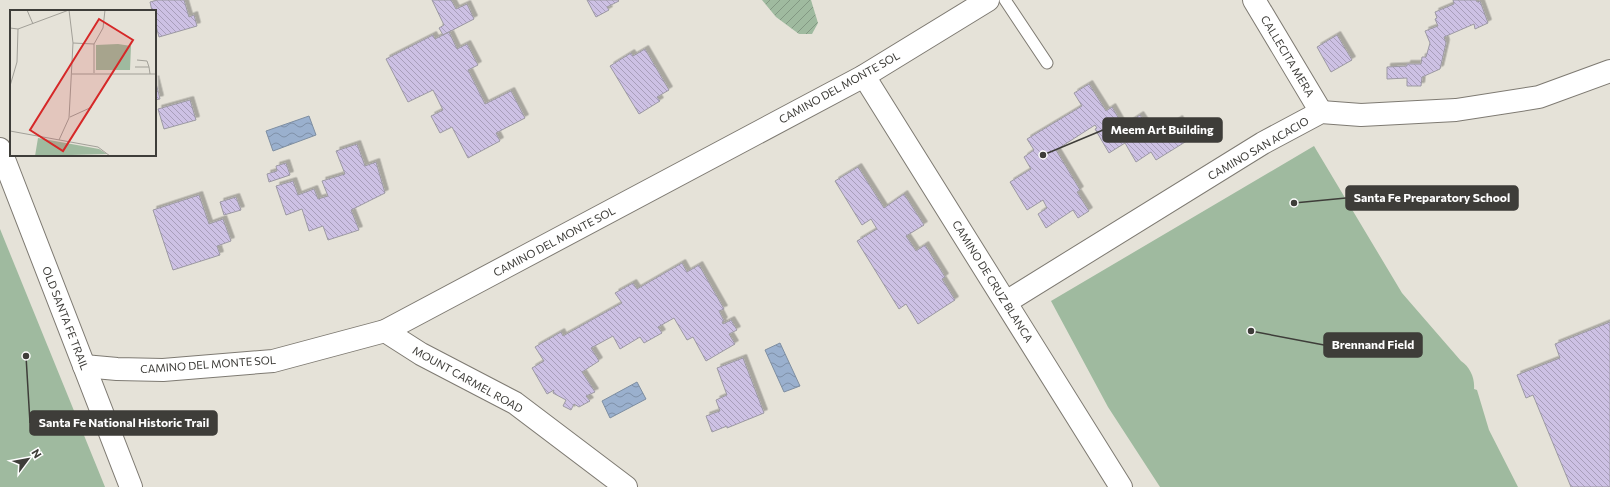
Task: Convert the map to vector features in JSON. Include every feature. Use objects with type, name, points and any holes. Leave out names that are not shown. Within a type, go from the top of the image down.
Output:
[{"type":"street","name":"CAMINO DEL MONTE SOL","points":[[84,366],[117,369],[163,370],[273,361],[385,331],[864,76],[988,0]]},
{"type":"street","name":"CALLECITA MERA","points":[[1254,0],[1321,112]]},
{"type":"street","name":"CAMINO SAN ACACIO","points":[[1006,302],[1263,143],[1321,112],[1361,115],[1456,110],[1539,97],[1610,72]]},
{"type":"street","name":"CAMINO DE CRUZ BLANCA","points":[[864,76],[1121,487]]},
{"type":"street","name":"OLD SANTA FE TRAIL","points":[[0,149],[131,487]]},
{"type":"street","name":"MOUNT CARMEL ROAD","points":[[385,331],[421,354],[515,403],[626,487]]},
{"type":"lane","points":[[1005,0],[1047,63]]},
{"type":"green space","points":[[762,0],[811,0],[818,23],[812,34],[799,34],[776,17]]},
{"type":"green space","points":[[1314,146],[1402,293],[1469,370],[1473,377],[1474,389],[1477,390],[1489,430],[1518,487],[1160,487],[1108,407],[1051,301]]},
{"type":"green space","points":[[0,229],[103,482],[105,487],[0,487]]},
{"type":"water","points":[[309,116],[316,135],[273,151],[266,131]]},
{"type":"water","points":[[780,343],[800,386],[784,392],[765,350]]},
{"type":"water","points":[[637,382],[646,399],[610,418],[602,401]]},
{"type":"building","points":[[158,0],[184,0],[189,17],[194,15],[197,26],[159,37],[156,26],[156,10],[152,10],[150,2]]},
{"type":"building","points":[[432,0],[451,0],[456,9],[467,4],[474,19],[443,35],[439,28],[444,25]]},
{"type":"building","points":[[587,0],[619,1],[607,7],[609,10],[596,17]]},
{"type":"building","points":[[1453,0],[1480,1],[1488,23],[1475,29],[1474,24],[1444,37],[1446,43],[1440,69],[1422,77],[1421,86],[1407,86],[1407,78],[1387,79],[1387,67],[1407,66],[1407,64],[1421,64],[1422,57],[1426,57],[1430,43],[1425,31],[1438,26],[1435,19],[1437,18],[1435,12],[1454,4]]},
{"type":"building","points":[[449,32],[457,49],[467,44],[478,65],[468,70],[485,104],[511,91],[525,118],[496,133],[500,141],[468,158],[452,127],[440,133],[431,116],[443,110],[433,90],[408,102],[386,59],[433,35],[435,39]]},
{"type":"building","points":[[1337,35],[1352,60],[1331,72],[1317,47]]},
{"type":"building","points":[[645,49],[669,90],[657,97],[660,101],[639,114],[610,66],[631,53],[633,56]]},
{"type":"building","points":[[156,83],[160,99],[156,100]]},
{"type":"building","points":[[1089,84],[1106,111],[1112,107],[1123,126],[1140,115],[1148,127],[1150,125],[1156,134],[1179,119],[1190,139],[1156,160],[1151,152],[1136,162],[1125,143],[1109,153],[1095,129],[1097,128],[1095,125],[1056,150],[1080,190],[1077,192],[1089,211],[1078,218],[1073,210],[1046,228],[1038,214],[1047,208],[1043,200],[1027,210],[1010,182],[1031,169],[1024,157],[1034,150],[1027,139],[1082,106],[1074,93]]},
{"type":"building","points":[[190,100],[196,120],[164,129],[158,109]]},
{"type":"building","points":[[357,144],[365,166],[376,162],[385,193],[351,210],[359,230],[328,240],[323,226],[309,231],[302,209],[286,215],[276,186],[293,181],[298,195],[314,189],[318,199],[328,196],[322,181],[345,174],[336,151]]},
{"type":"building","points":[[286,163],[290,175],[269,182],[267,174],[277,171],[276,166]]},
{"type":"building","points":[[858,167],[884,208],[904,194],[924,225],[906,236],[916,251],[925,245],[945,277],[942,279],[955,300],[918,324],[906,304],[899,309],[857,241],[877,229],[871,219],[862,225],[835,181]]},
{"type":"building","points":[[199,195],[209,224],[223,219],[231,241],[217,246],[220,255],[173,270],[153,210]]},
{"type":"building","points":[[236,197],[241,210],[224,215],[220,202]]},
{"type":"building","points":[[682,263],[687,272],[699,265],[724,309],[719,311],[724,321],[722,322],[723,324],[731,320],[737,330],[729,334],[735,344],[706,361],[693,337],[687,340],[674,318],[658,327],[662,333],[644,343],[640,337],[620,349],[613,336],[591,348],[599,361],[582,372],[595,392],[586,396],[590,401],[579,407],[574,404],[571,410],[563,406],[566,400],[553,393],[554,390],[547,394],[532,368],[544,361],[535,347],[561,332],[563,336],[622,303],[615,293],[633,283],[637,289]]},
{"type":"building","points":[[1610,322],[1610,487],[1571,487],[1533,395],[1526,398],[1517,375],[1560,358],[1555,344]]},
{"type":"building","points":[[743,358],[764,413],[727,428],[727,426],[712,432],[706,416],[720,411],[716,400],[727,395],[717,368]]},
{"type":"place","name":"Meem Art Building","points":[[1043,155]]},
{"type":"place","name":"Santa Fe Preparatory School","points":[[1294,203]]},
{"type":"place","name":"Brennand Field","points":[[1251,331]]},
{"type":"place","name":"Santa Fe National Historic Trail","points":[[26,356]]}]
